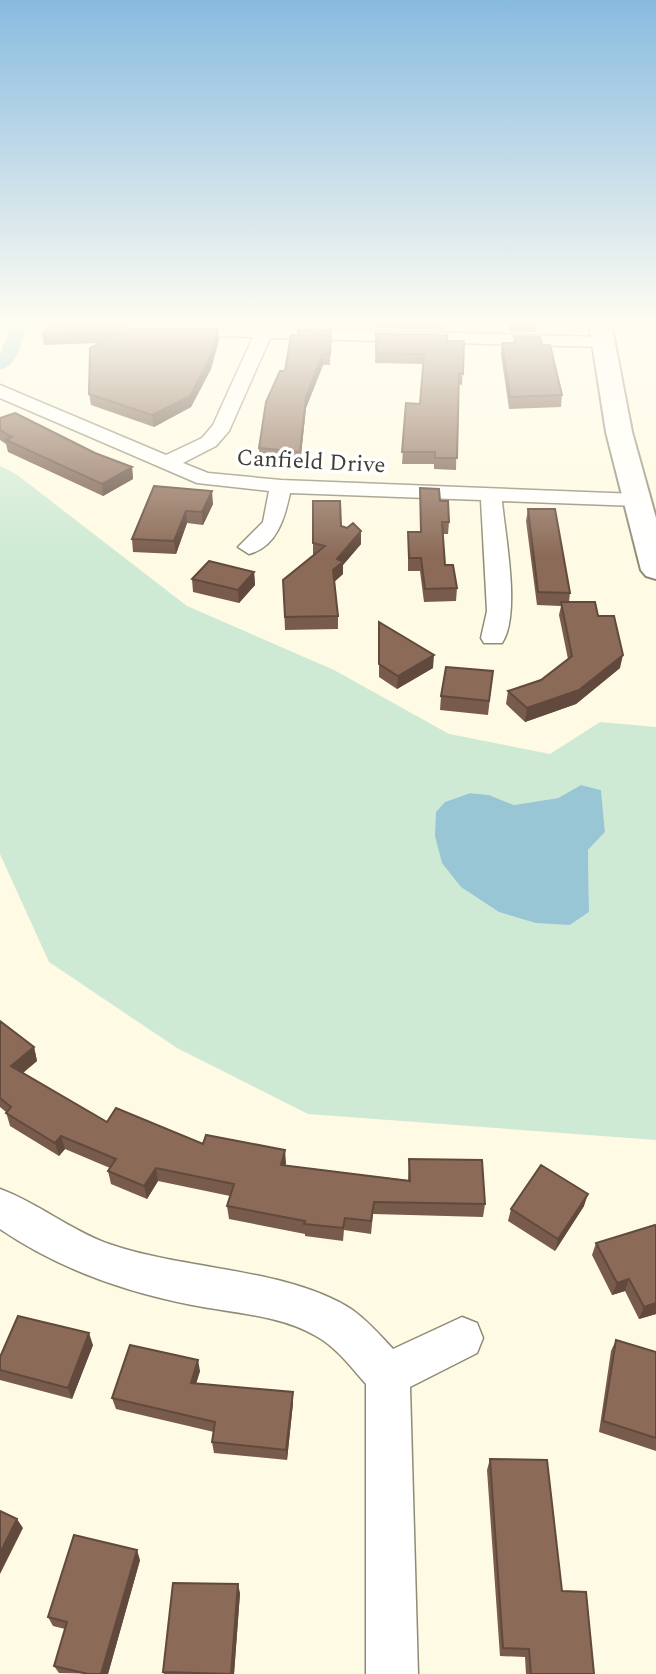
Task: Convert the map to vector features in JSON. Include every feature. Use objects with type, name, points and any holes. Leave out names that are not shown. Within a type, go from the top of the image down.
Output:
[{"type":"street","name":"Canfield Drive","points":[[23,401],[204,479],[281,486],[637,500]]},
{"type":"street","points":[[164,464],[209,442],[222,427],[233,401]]},
{"type":"street","points":[[613,401],[619,432],[656,570]]},
{"type":"street","points":[[249,547],[273,524],[281,486]]},
{"type":"street","points":[[491,495],[499,611],[493,638]]},
{"type":"street","points":[[0,1207],[23,1223],[89,1255],[176,1283],[283,1303],[334,1322],[388,1375],[393,1674]]},
{"type":"street","points":[[388,1375],[461,1338]]},
{"type":"green space","points":[[0,466],[16,474],[187,606],[334,670],[449,734],[550,754],[600,722],[656,727],[656,1140],[308,1114],[177,1048],[49,962],[0,854]],"holes":[[[581,785],[601,790],[605,832],[588,850],[589,912],[570,925],[445,802],[470,793],[489,795],[514,805],[558,798]]]},
{"type":"water","points":[[581,785],[601,790],[605,832],[588,850],[589,912],[570,925],[536,923],[499,912],[461,887],[442,863],[435,836],[436,812],[445,802],[470,793],[489,795],[514,805],[558,798]]},
{"type":"building","points":[[110,401],[180,401],[152,415]]},
{"type":"building","points":[[306,401],[300,452],[259,448],[266,402]]},
{"type":"building","points":[[420,401],[458,401],[457,458],[435,458],[435,452],[402,452],[406,403],[420,404]]},
{"type":"building","points":[[15,413],[95,453],[132,467],[102,484],[6,440],[12,437],[0,430],[0,418]]},
{"type":"building","points":[[154,486],[212,491],[202,512],[186,511],[174,541],[132,539]]},
{"type":"building","points":[[420,488],[439,489],[440,501],[448,501],[449,522],[442,522],[445,565],[453,565],[457,588],[425,589],[421,558],[409,558],[408,532],[421,532]]},
{"type":"building","points":[[313,501],[340,501],[341,526],[347,528],[353,523],[361,531],[337,559],[343,562],[333,570],[338,616],[285,617],[283,580],[325,546],[313,543]]},
{"type":"building","points":[[528,509],[555,509],[570,593],[538,592]]},
{"type":"building","points":[[209,561],[254,572],[238,590],[192,579]]},
{"type":"building","points":[[561,602],[595,602],[598,616],[614,616],[623,655],[579,690],[527,708],[508,691],[541,680],[572,656]]},
{"type":"building","points":[[379,622],[434,655],[398,676],[379,664]]},
{"type":"building","points":[[446,667],[493,671],[489,701],[441,696]]},
{"type":"building","points":[[0,1021],[34,1047],[11,1066],[107,1122],[116,1108],[203,1144],[206,1135],[285,1150],[281,1165],[410,1181],[409,1159],[482,1160],[485,1204],[374,1202],[371,1221],[345,1218],[343,1228],[304,1224],[305,1221],[227,1206],[234,1184],[156,1168],[144,1186],[108,1171],[116,1159],[61,1136],[55,1143],[6,1113],[11,1107],[0,1098]]},
{"type":"building","points":[[541,1165],[588,1194],[558,1239],[511,1209]]},
{"type":"building","points":[[655,1225],[656,1303],[644,1307],[629,1279],[617,1283],[596,1243]]},
{"type":"building","points":[[18,1316],[89,1333],[68,1388],[0,1370],[0,1357]]},
{"type":"building","points":[[616,1340],[656,1352],[656,1438],[603,1421]]},
{"type":"building","points":[[130,1345],[198,1360],[191,1383],[293,1392],[286,1450],[212,1442],[215,1422],[112,1398]]},
{"type":"building","points":[[490,1459],[547,1460],[562,1591],[586,1592],[594,1674],[531,1674],[529,1649],[503,1648]]},
{"type":"building","points":[[0,1511],[17,1519],[0,1553]]},
{"type":"building","points":[[74,1535],[137,1550],[101,1674],[88,1674],[54,1666],[67,1622],[48,1617]]},
{"type":"building","points":[[173,1583],[238,1584],[231,1674],[163,1672]]}]
